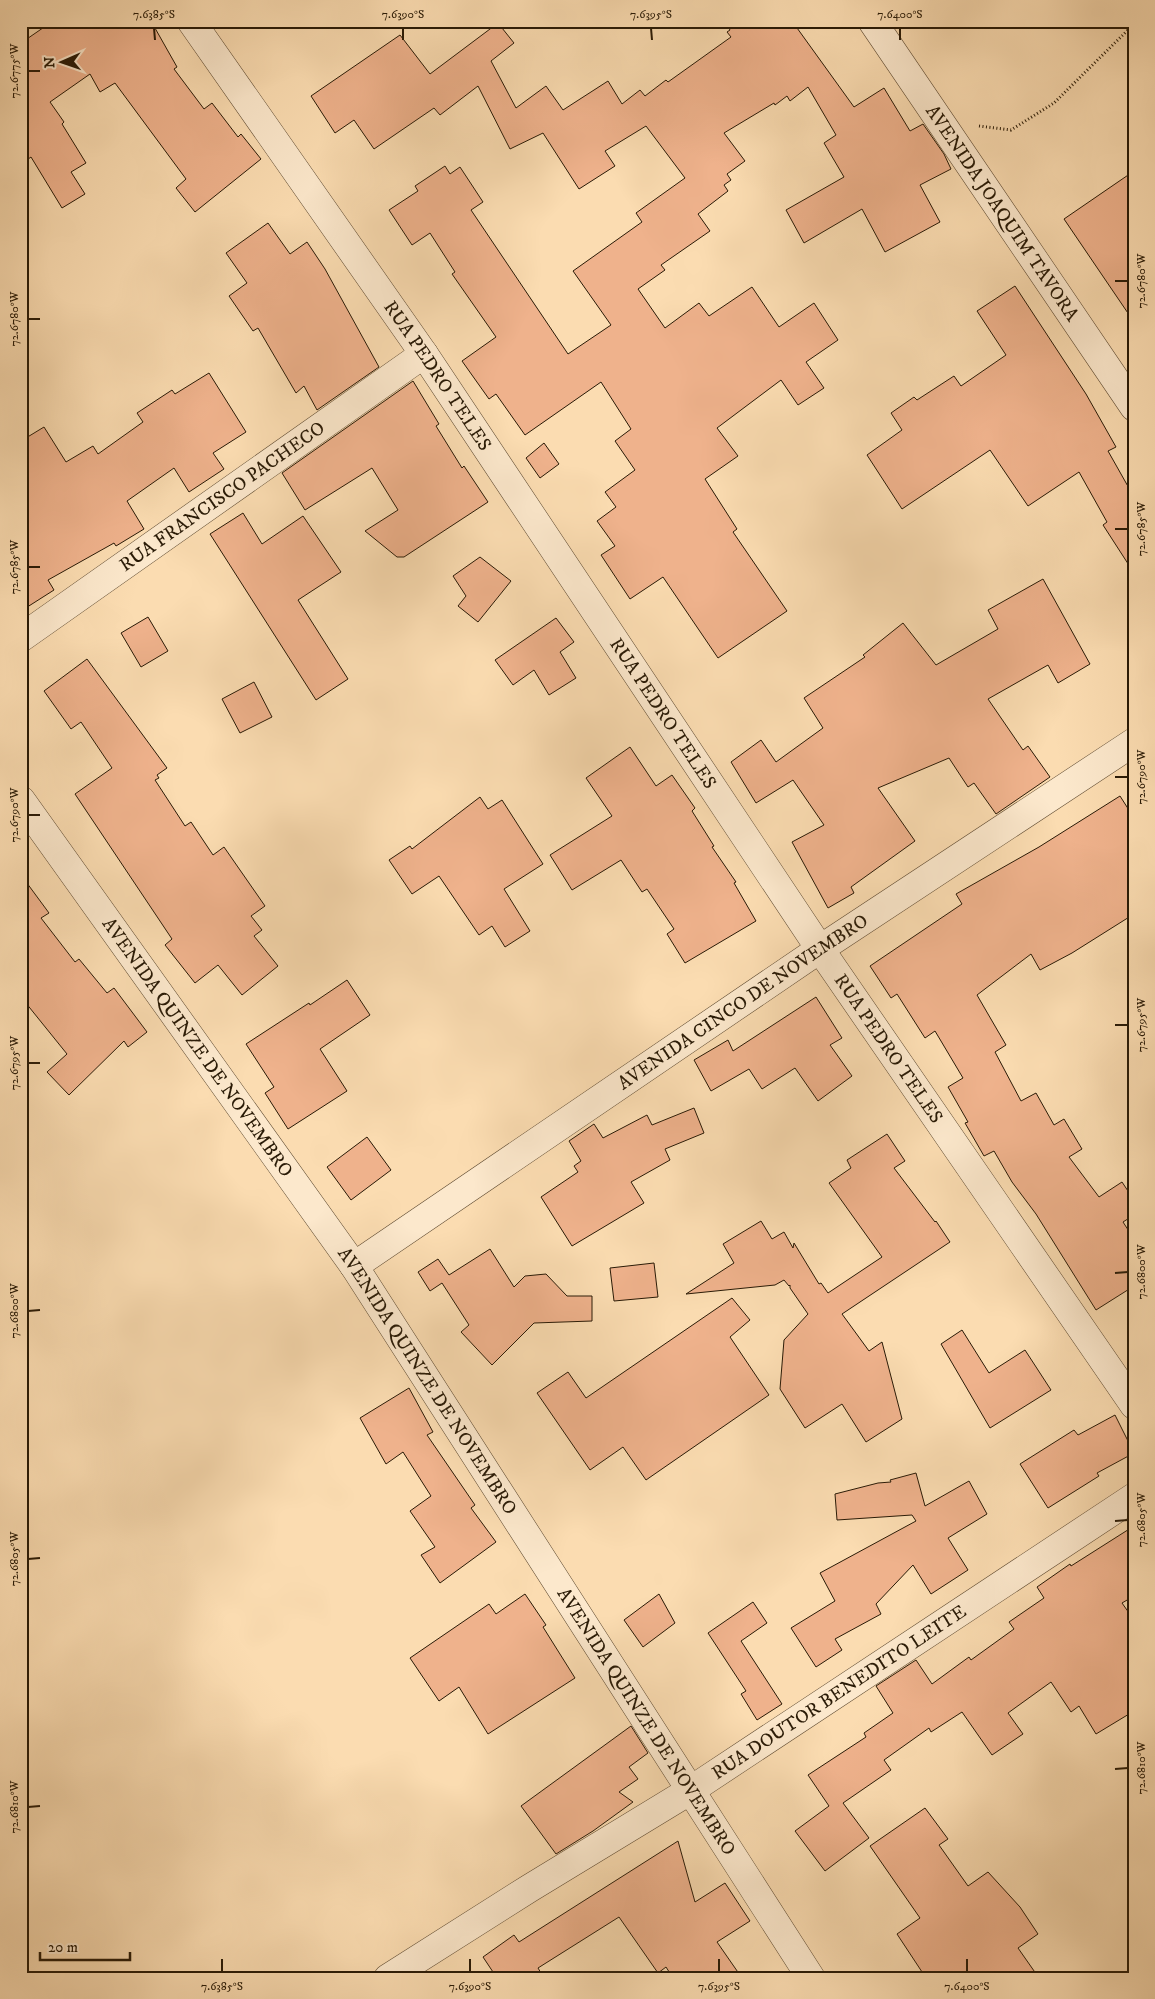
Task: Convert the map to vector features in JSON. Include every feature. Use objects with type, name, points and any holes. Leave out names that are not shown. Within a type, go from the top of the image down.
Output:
[{"type":"street","name":"RUA PEDRO TELES","points":[[191,21],[424,354],[820,949],[1134,1405]]},
{"type":"street","name":"AVENIDA JOAQUIM TAVORA","points":[[872,21],[1134,407]]},
{"type":"street","name":"RUA FRANCISCO PACHECO","points":[[21,638],[424,354]]},
{"type":"street","name":"AVENIDA CINCO DE NOVEMBRO","points":[[354,1266],[820,949],[1134,742]]},
{"type":"street","name":"AVENIDA QUINZE DE NOVEMBRO","points":[[21,800],[354,1266],[811,1978]]},
{"type":"street","name":"RUA DOUTOR BENEDITO LEITE","points":[[388,1978],[691,1790],[1134,1497]]},
{"type":"path","points":[[941,123],[1011,130],[1054,103],[1134,24]]},
{"type":"building","points":[[53,21],[151,21],[177,67],[174,69],[204,109],[212,103],[238,137],[241,134],[261,159],[195,212],[176,188],[186,179],[115,83],[100,92],[90,74],[50,102],[64,122],[62,124],[86,163],[71,172],[85,194],[62,208],[31,157],[21,164],[21,43]]},
{"type":"building","points":[[725,21],[792,21],[854,107],[884,88],[910,131],[923,124],[944,154],[951,169],[920,185],[940,222],[885,252],[862,209],[804,243],[786,210],[844,177],[824,143],[836,135],[808,87],[790,101],[787,96],[775,105],[774,103],[724,133],[745,161],[727,174],[731,180],[724,185],[728,191],[698,214],[710,231],[661,265],[665,270],[638,289],[665,328],[699,303],[709,316],[752,287],[779,327],[814,303],[838,340],[806,362],[824,388],[798,405],[781,380],[717,428],[738,456],[705,479],[737,529],[733,532],[787,611],[718,658],[663,577],[630,599],[601,555],[615,546],[597,521],[616,507],[605,492],[635,470],[615,441],[631,429],[601,382],[525,435],[496,394],[489,399],[462,361],[496,337],[452,274],[455,272],[430,233],[412,245],[389,210],[418,191],[415,186],[445,166],[450,174],[460,167],[483,202],[471,210],[568,354],[611,325],[573,271],[642,222],[636,213],[685,178],[646,126],[605,151],[615,166],[579,189],[543,133],[510,149],[478,86],[440,115],[434,108],[374,149],[354,120],[335,133],[311,96],[400,35],[430,74],[498,23],[514,43],[491,61],[516,108],[546,86],[563,110],[608,81],[622,104],[640,90],[645,96],[666,80],[668,82],[731,37],[727,32],[730,30]]},
{"type":"building","points":[[1134,171],[1134,322],[1064,219]]},
{"type":"building","points":[[268,223],[290,254],[307,242],[325,269],[379,367],[317,410],[304,386],[296,393],[258,328],[253,331],[229,296],[247,283],[226,253]]},
{"type":"building","points":[[1015,286],[1086,394],[1116,447],[1108,451],[1134,497],[1134,573],[1103,525],[1107,522],[1079,472],[1028,506],[990,450],[902,509],[867,455],[902,430],[891,413],[914,397],[917,400],[954,376],[961,386],[1006,355],[977,311]]},
{"type":"building","points":[[209,373],[246,432],[213,453],[224,469],[189,492],[174,468],[127,501],[144,529],[116,546],[114,543],[48,580],[54,590],[21,611],[21,441],[44,427],[66,462],[93,446],[98,454],[143,422],[137,413],[172,390],[175,394]]},
{"type":"building","points":[[413,381],[439,424],[436,426],[462,468],[464,466],[488,502],[404,557],[397,557],[365,531],[398,510],[372,468],[305,510],[282,473]]},
{"type":"building","points":[[544,443],[559,464],[540,478],[526,458]]},
{"type":"building","points":[[243,513],[262,544],[303,516],[341,572],[298,600],[348,679],[316,700],[210,534]]},
{"type":"building","points":[[480,557],[511,581],[478,622],[458,606],[466,596],[453,576]]},
{"type":"building","points":[[1043,579],[1090,664],[1058,683],[1048,665],[988,699],[1023,750],[1028,746],[1050,777],[996,814],[974,783],[968,787],[949,758],[878,788],[915,841],[851,887],[854,893],[828,908],[792,842],[824,825],[793,780],[756,803],[731,762],[761,740],[776,762],[823,728],[804,698],[865,657],[863,655],[903,623],[936,665],[998,629],[988,610]]},
{"type":"building","points":[[148,617],[168,651],[141,667],[121,633]]},
{"type":"building","points":[[556,618],[574,642],[560,652],[576,678],[549,695],[534,670],[513,685],[495,660]]},
{"type":"building","points":[[87,659],[167,768],[157,775],[159,778],[155,780],[185,826],[191,822],[213,855],[224,847],[265,906],[251,916],[262,930],[254,936],[278,966],[242,995],[218,965],[195,983],[165,945],[172,939],[75,794],[112,768],[81,722],[71,729],[44,691]]},
{"type":"building","points":[[254,682],[272,717],[240,733],[222,699]]},
{"type":"building","points":[[630,747],[656,786],[672,775],[695,808],[692,811],[714,846],[712,847],[736,882],[734,883],[756,921],[685,963],[667,934],[674,929],[647,889],[642,892],[621,860],[572,890],[550,855],[612,816],[586,778]]},
{"type":"building","points":[[1120,796],[1134,818],[1134,914],[1072,953],[1040,970],[1031,954],[977,995],[1006,1045],[995,1052],[1021,1101],[1036,1093],[1054,1125],[1064,1119],[1082,1149],[1069,1157],[1099,1197],[1122,1182],[1134,1200],[1134,1215],[1123,1222],[1134,1239],[1134,1286],[1096,1310],[1036,1214],[1012,1182],[994,1151],[984,1156],[965,1123],[968,1122],[948,1087],[963,1078],[935,1031],[925,1038],[897,994],[891,998],[870,966],[962,904],[956,894],[1039,847]]},
{"type":"building","points":[[480,797],[488,809],[502,800],[543,864],[504,889],[530,931],[505,947],[492,926],[479,935],[439,876],[412,894],[389,860],[410,846],[412,849]]},
{"type":"building","points":[[21,875],[49,913],[41,918],[75,962],[79,959],[107,993],[114,988],[147,1032],[128,1047],[124,1041],[69,1095],[47,1072],[67,1054],[21,997]]},
{"type":"building","points":[[347,980],[370,1015],[320,1049],[347,1091],[288,1129],[265,1093],[274,1087],[246,1044]]},
{"type":"building","points":[[816,997],[842,1038],[830,1045],[852,1076],[818,1101],[795,1068],[762,1089],[749,1069],[711,1091],[694,1060],[728,1040],[733,1051]]},
{"type":"building","points":[[694,1108],[704,1133],[665,1149],[670,1160],[631,1182],[644,1203],[572,1246],[541,1197],[578,1172],[574,1166],[581,1161],[569,1141],[594,1124],[603,1138],[647,1115],[652,1125]]},
{"type":"building","points":[[887,1134],[905,1161],[894,1168],[936,1221],[950,1242],[842,1314],[869,1351],[882,1342],[902,1419],[866,1442],[842,1404],[805,1428],[780,1389],[784,1340],[808,1314],[790,1288],[790,1285],[784,1280],[775,1285],[686,1294],[734,1263],[723,1244],[761,1221],[772,1239],[784,1232],[793,1248],[794,1243],[819,1284],[821,1283],[828,1293],[882,1257],[829,1183],[851,1168],[847,1160]]},
{"type":"building","points":[[367,1137],[391,1170],[351,1200],[327,1167]]},
{"type":"building","points":[[490,1249],[514,1287],[525,1276],[546,1274],[567,1296],[592,1296],[592,1321],[534,1323],[492,1365],[461,1332],[469,1325],[442,1283],[430,1291],[418,1272],[438,1259],[449,1275]]},
{"type":"building","points":[[654,1263],[658,1297],[614,1301],[610,1268]]},
{"type":"building","points":[[732,1298],[750,1320],[730,1337],[769,1395],[646,1480],[623,1447],[590,1470],[537,1393],[568,1372],[586,1398]]},
{"type":"building","points":[[962,1330],[989,1373],[1025,1350],[1051,1390],[990,1428],[941,1344]]},
{"type":"building","points":[[409,1388],[433,1432],[427,1435],[475,1505],[471,1508],[496,1542],[440,1583],[421,1555],[435,1547],[410,1511],[431,1496],[403,1452],[386,1464],[360,1418]]},
{"type":"building","points":[[1115,1415],[1134,1453],[1097,1473],[1099,1476],[1048,1508],[1020,1464],[1074,1430],[1078,1435]]},
{"type":"building","points":[[916,1473],[925,1506],[969,1481],[987,1514],[948,1538],[968,1570],[931,1594],[913,1565],[876,1604],[881,1614],[835,1639],[842,1650],[816,1667],[791,1628],[835,1601],[820,1573],[916,1521],[912,1515],[837,1520],[835,1494],[878,1483],[891,1482],[890,1480]]},
{"type":"building","points":[[1134,1526],[1134,1596],[1122,1603],[1134,1620],[1134,1711],[1096,1734],[1079,1706],[1071,1712],[1051,1682],[1008,1713],[1023,1734],[992,1755],[962,1712],[931,1732],[929,1728],[884,1760],[891,1770],[843,1803],[869,1838],[825,1871],[795,1831],[829,1806],[808,1775],[866,1737],[864,1733],[893,1713],[876,1686],[916,1660],[932,1684],[969,1657],[971,1660],[1014,1629],[1009,1622],[1044,1598],[1037,1587],[1070,1564],[1071,1566]]},
{"type":"building","points":[[525,1594],[546,1625],[543,1627],[575,1678],[488,1734],[459,1687],[439,1701],[410,1658],[489,1604],[496,1614]]},
{"type":"building","points":[[659,1594],[675,1623],[643,1647],[624,1620]]},
{"type":"building","points":[[753,1602],[767,1623],[741,1641],[782,1704],[757,1720],[741,1694],[746,1691],[708,1633]]},
{"type":"building","points":[[631,1726],[648,1753],[629,1767],[638,1779],[619,1792],[633,1802],[593,1831],[556,1854],[521,1806]]},
{"type":"building","points":[[925,1808],[948,1839],[939,1845],[968,1886],[988,1872],[1020,1907],[1038,1934],[1018,1948],[1039,1978],[926,1978],[897,1934],[920,1918],[870,1846]]},
{"type":"building","points":[[678,1841],[695,1902],[725,1883],[750,1921],[717,1942],[742,1978],[673,1978],[666,1967],[658,1973],[619,1917],[538,1968],[544,1978],[497,1978],[483,1957],[514,1935],[519,1942]]}]
